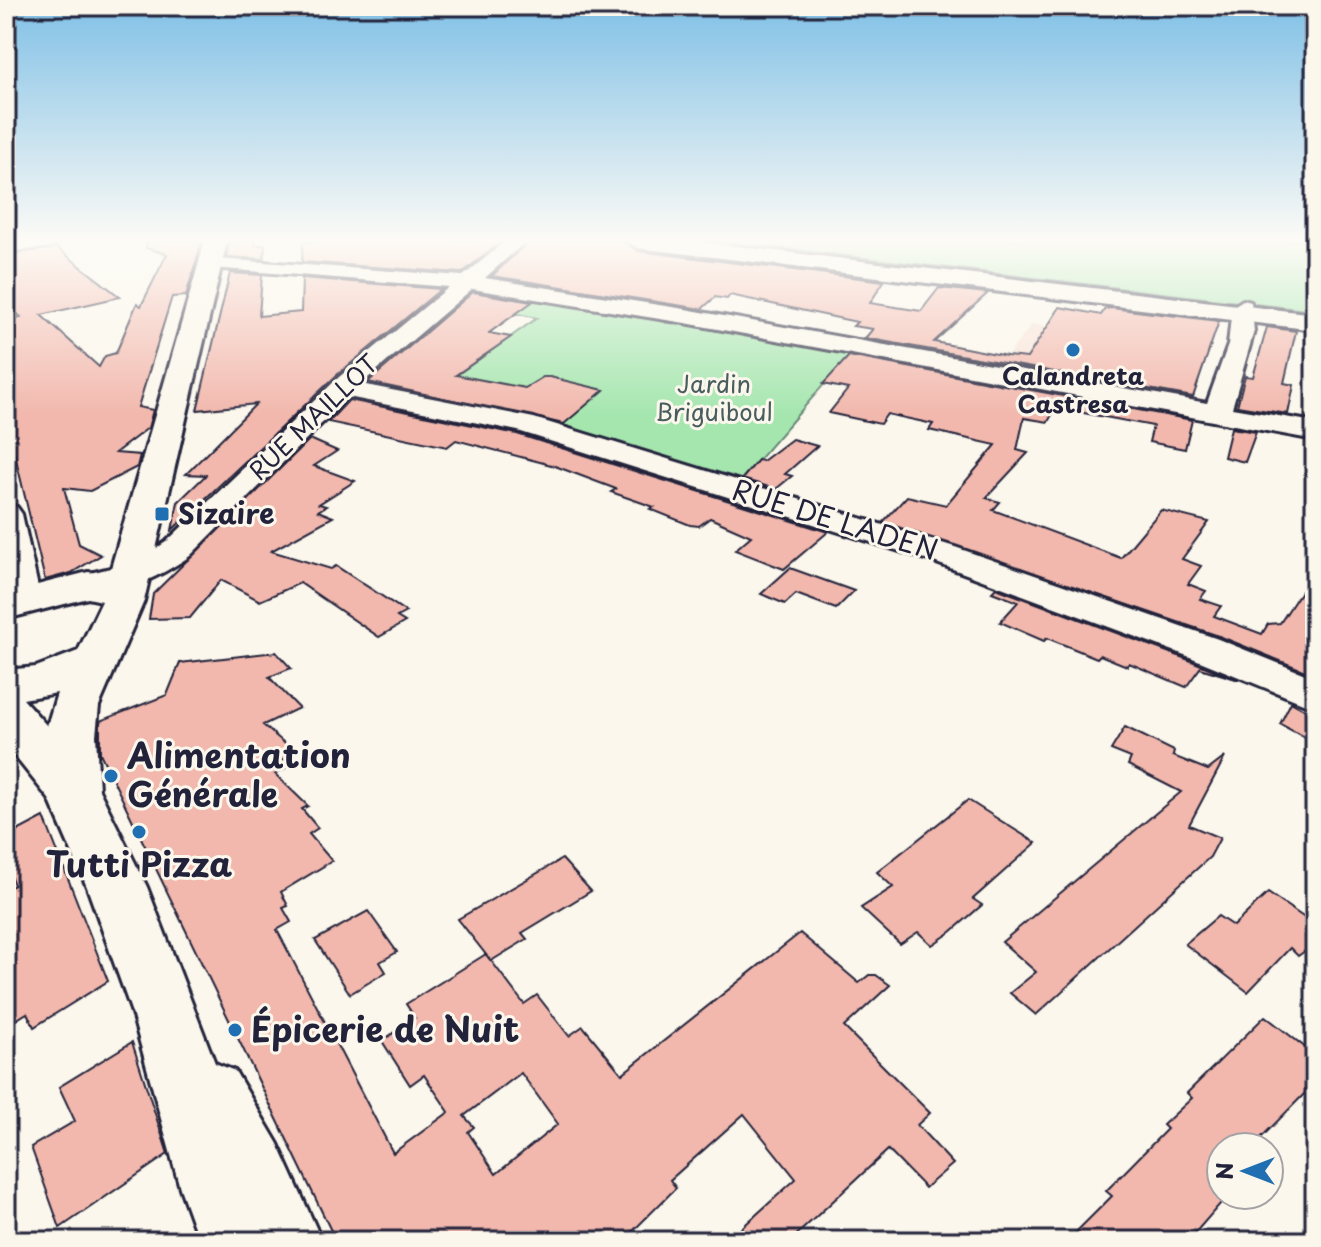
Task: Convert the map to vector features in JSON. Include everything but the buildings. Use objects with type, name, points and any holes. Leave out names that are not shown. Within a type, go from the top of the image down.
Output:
[{"type":"main road","points":[[72,790],[71,735],[75,706],[96,660],[199,299]]},
{"type":"main road","points":[[1153,299],[1315,316]]},
{"type":"main road","points":[[1244,310],[1315,322]]},
{"type":"main road","points":[[15,603],[119,574]]},
{"type":"main road","points":[[6,686],[44,681],[96,660]]},
{"type":"main road","points":[[6,711],[72,790],[117,887],[165,1013],[218,1188],[239,1241]]},
{"type":"main road","points":[[165,1013],[251,1171],[282,1241]]},
{"type":"street","name":"RUE MAILLOT","points":[[119,574],[161,541],[189,540],[342,388],[445,299]]},
{"type":"street","points":[[576,299],[685,316],[1315,431]]},
{"type":"street","points":[[1217,413],[1244,310]]},
{"type":"street","name":"RUE DE LADEN","points":[[342,388],[524,424],[928,549],[1204,648],[1315,694]]},
{"type":"street","points":[[6,514],[15,603]]},
{"type":"shaded area","name":"Calandreta Castresa","points":[[1032,324],[1139,344],[1088,384],[998,368]]},
{"type":"green space","name":"Jardin Briguiboul","points":[[533,299],[550,299],[662,317],[666,323],[699,324],[853,351],[739,482],[469,408],[500,384],[457,375],[537,318],[513,313]]},
{"type":"green space","points":[[1215,299],[1315,299],[1315,311]]},
{"type":"place","name":"Calandreta Castresa","points":[[1073,350]]},
{"type":"place","name":"Sizaire","points":[[162,514]]},
{"type":"place","name":"Alimentation Générale","points":[[111,776]]},
{"type":"place","name":"Tutti Pizza","points":[[139,832]]},
{"type":"place","name":"Épicerie de Nuit","points":[[235,1030]]}]
